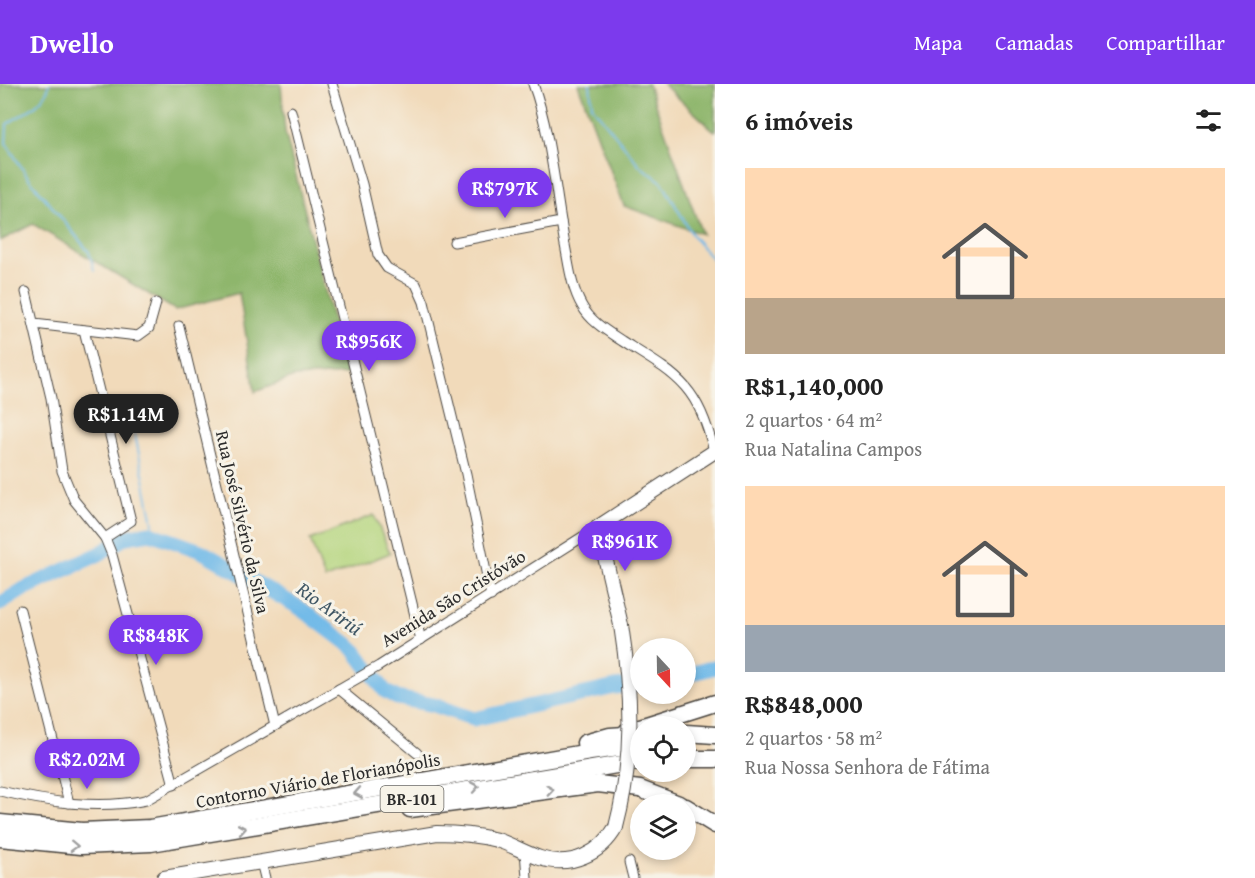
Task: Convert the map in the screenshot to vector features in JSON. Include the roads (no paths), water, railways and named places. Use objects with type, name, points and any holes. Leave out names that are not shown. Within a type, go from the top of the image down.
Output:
[{"type":"highway","points":[[610,736],[715,703]]},
{"type":"highway","points":[[696,734],[715,735]]},
{"type":"highway","name":"BR-101","points":[[498,768],[610,736],[630,735]]},
{"type":"highway","points":[[696,743],[715,744]]},
{"type":"highway","name":"Contorno Viário de Florianópolis","points":[[0,822],[82,831],[150,828],[630,748]]},
{"type":"highway","points":[[696,759],[715,759]]},
{"type":"highway","name":"Contorno Viário de Florianópolis","points":[[0,838],[59,845],[127,845],[184,839],[630,763]]},
{"type":"highway","points":[[346,810],[432,807],[598,784],[640,789],[653,794]]},
{"type":"highway","points":[[696,813],[715,825]]},
{"type":"main road","name":"Avenida São Cristóvão","points":[[598,527],[715,451]]},
{"type":"main road","points":[[164,878],[437,833],[480,836],[548,860],[572,860],[588,855],[601,846],[616,827],[628,771],[631,732],[630,694],[621,625],[598,527]]},
{"type":"street","points":[[332,84],[362,183],[378,255],[387,268],[416,284],[424,302],[466,474],[491,596]]},
{"type":"street","points":[[533,84],[572,279],[582,306],[605,330],[673,373],[685,384],[703,414],[715,451]]},
{"type":"street","points":[[291,111],[421,640]]},
{"type":"street","points":[[454,242],[561,222]]},
{"type":"street","points":[[26,292],[51,398],[62,471],[74,500],[106,540],[112,555],[174,785]]},
{"type":"street","points":[[34,324],[132,336],[143,334],[152,321],[156,303]]},
{"type":"street","name":"Rua José Silvério da Silva","points":[[179,326],[275,726]]},
{"type":"street","points":[[84,330],[131,521],[106,540]]},
{"type":"street","name":"Avenida São Cristóvão","points":[[0,791],[42,801],[69,803],[146,800],[379,666],[598,527]]},
{"type":"street","points":[[20,610],[69,803]]},
{"type":"street","points":[[339,689],[417,753]]},
{"type":"street","points":[[525,850],[527,878]]},
{"type":"street","points":[[261,862],[265,878]]},
{"type":"street","points":[[630,862],[633,878]]},
{"type":"waterway","points":[[49,84],[38,103],[7,124],[6,143],[27,176],[89,252],[94,270]]},
{"type":"waterway","points":[[590,84],[592,106],[640,166],[662,182],[693,236],[715,262]]},
{"type":"waterway","points":[[132,420],[153,523],[150,533]]},
{"type":"waterway","name":"Rio Aririú","points":[[0,604],[24,589],[99,554],[126,537],[150,533],[201,551],[300,608],[353,648],[385,691],[397,698],[434,705],[474,719],[630,685]]},
{"type":"waterway","name":"Rio Aririú","points":[[696,672],[715,667]]}]
